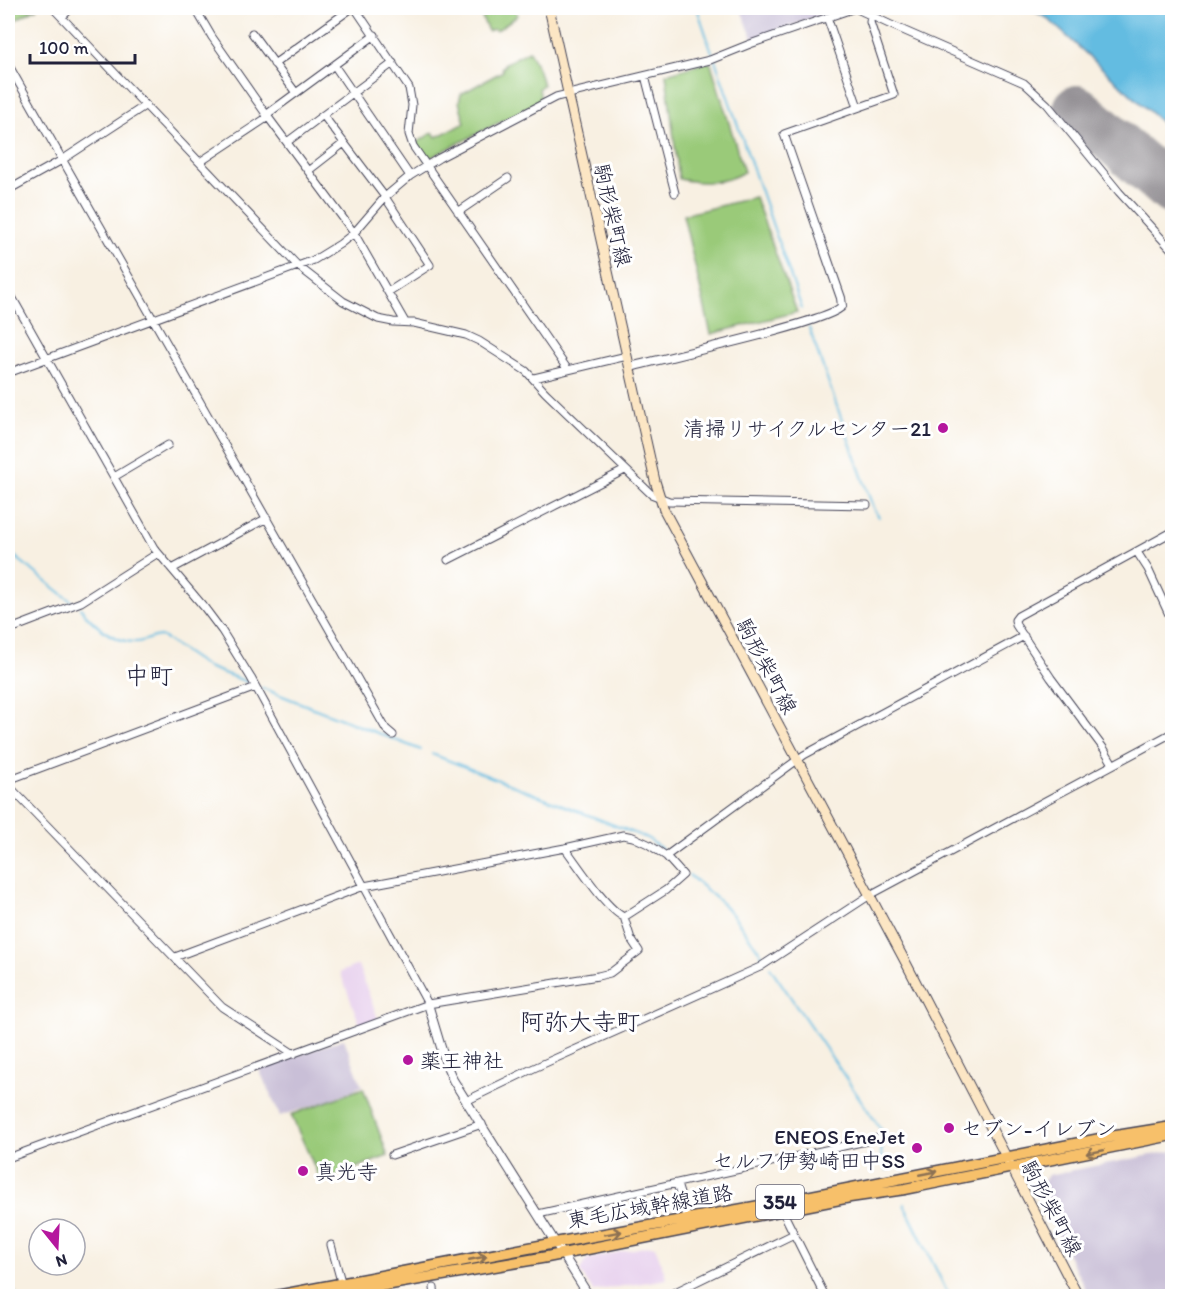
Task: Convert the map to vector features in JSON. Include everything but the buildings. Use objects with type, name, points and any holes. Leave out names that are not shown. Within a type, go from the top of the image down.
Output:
[{"type":"highway","name":"東毛広域幹線道路","points":[[276,1296],[1173,1127]]},
{"type":"highway","name":"東毛広域幹線道路","points":[[322,1296],[563,1254],[1173,1135]]},
{"type":"main road","name":"駒形柴町線","points":[[549,8],[659,498],[870,895],[1078,1296]]},
{"type":"street","points":[[53,8],[298,266],[350,306],[387,321],[429,326],[473,338],[526,371],[625,470],[646,490],[659,498],[669,501],[867,505]]},
{"type":"street","points":[[62,17],[71,8]]},
{"type":"street","points":[[195,8],[212,37],[267,116],[354,233],[405,322]]},
{"type":"street","points":[[274,64],[354,8],[375,35],[411,92],[410,137],[426,165],[568,370]]},
{"type":"street","points":[[8,374],[314,260],[354,233],[385,197],[426,165],[556,97],[710,60],[855,8],[1024,83],[1047,104],[1119,192],[1173,250]]},
{"type":"street","points":[[534,378],[568,370],[629,362],[796,326],[836,312],[842,306],[842,298],[784,134],[894,95],[870,22],[871,16]]},
{"type":"street","points":[[827,17],[858,107]]},
{"type":"street","points":[[252,33],[296,93]]},
{"type":"street","points":[[200,162],[267,116],[375,35]]},
{"type":"street","points":[[287,142],[393,63]]},
{"type":"street","points":[[8,64],[386,729],[393,735]]},
{"type":"street","points":[[334,65],[410,176]]},
{"type":"street","points":[[645,76],[675,193]]},
{"type":"street","points":[[8,190],[62,160],[146,105]]},
{"type":"street","points":[[323,115],[385,197],[430,265],[388,292]]},
{"type":"street","points":[[308,171],[344,143]]},
{"type":"street","points":[[458,212],[508,178]]},
{"type":"street","points":[[8,290],[158,553],[222,631],[256,687],[428,1004],[453,1080],[589,1296]]},
{"type":"street","points":[[114,477],[168,445]]},
{"type":"street","points":[[448,560],[625,470]]},
{"type":"street","points":[[172,569],[267,518]]},
{"type":"street","points":[[1113,764],[1051,678],[1015,620],[1018,616],[1173,532]]},
{"type":"street","points":[[1137,552],[1148,568],[1173,621]]},
{"type":"street","points":[[8,630],[81,602],[158,553]]},
{"type":"street","points":[[666,856],[797,760],[1024,636]]},
{"type":"street","points":[[8,780],[256,687]]},
{"type":"street","points":[[466,1101],[534,1068],[760,967],[870,895],[1173,733]]},
{"type":"street","points":[[8,785],[222,1007],[294,1054]]},
{"type":"street","points":[[175,957],[364,886],[623,835],[640,840],[666,856],[683,875],[666,890],[624,917]]},
{"type":"street","points":[[8,1158],[428,1004],[610,973],[639,951],[631,939],[624,917],[608,903],[565,848]]},
{"type":"street","points":[[392,1155],[482,1124]]},
{"type":"street","points":[[538,1214],[884,1137]]},
{"type":"street","points":[[677,1184],[688,1220]]},
{"type":"street","points":[[782,1210],[825,1296]]},
{"type":"street","points":[[667,1296],[794,1234]]},
{"type":"street","points":[[331,1245],[342,1285]]},
{"type":"street","points":[[434,1288],[435,1296]]},
{"type":"shaded area","points":[[740,8],[841,8],[753,39]]},
{"type":"shaded area","points":[[358,965],[378,1019],[360,1025],[340,972]]},
{"type":"shaded area","points":[[344,1039],[362,1086],[324,1102],[280,1116],[259,1069]]},
{"type":"shaded area","points":[[1172,1151],[1172,1296],[1089,1296],[1038,1190],[1048,1175]]},
{"type":"shaded area","points":[[655,1246],[667,1279],[593,1291],[580,1271],[587,1259]]},
{"type":"green space","points":[[8,8],[37,8],[8,24]]},
{"type":"green space","points":[[474,8],[513,8],[518,15],[496,31],[494,29],[488,31],[480,13],[476,14]]},
{"type":"green space","points":[[529,51],[543,85],[539,88],[541,101],[426,160],[415,144],[433,132],[436,137],[465,123],[459,102],[461,94],[503,71],[504,64]]},
{"type":"green space","points":[[708,62],[711,64],[744,172],[728,179],[696,182],[679,179],[666,74]]},
{"type":"green space","points":[[755,197],[797,312],[711,334],[683,215]]},
{"type":"green space","points":[[363,1088],[388,1156],[321,1181],[291,1115]]},
{"type":"water","points":[[1028,8],[1172,8],[1172,132],[1047,18]]},
{"type":"waterway","points":[[697,8],[712,52]]},
{"type":"waterway","points":[[715,60],[802,309]]},
{"type":"waterway","points":[[809,328],[874,510],[879,517]]},
{"type":"waterway","points":[[8,551],[71,601]]},
{"type":"waterway","points":[[80,608],[91,621],[120,640],[137,642],[161,636],[207,667],[250,683]]},
{"type":"waterway","points":[[262,688],[421,750]]},
{"type":"waterway","points":[[432,754],[647,838],[662,849]]},
{"type":"waterway","points":[[689,875],[724,905],[765,959]]},
{"type":"waterway","points":[[770,967],[882,1131]]},
{"type":"waterway","points":[[883,1143],[881,1154],[887,1170]]},
{"type":"waterway","points":[[904,1204],[949,1296]]},
{"type":"runway","points":[[1077,109],[1172,191]]},
{"type":"place","name":"清掃リサイクルセンター21","points":[[943,428]]},
{"type":"place","name":"薬王神社","points":[[408,1060]]},
{"type":"place","name":"セブン-イレブン","points":[[949,1128]]},
{"type":"place","name":"ENEOS EneJet セルフ伊勢崎田中SS","points":[[917,1148]]},
{"type":"place","name":"真光寺","points":[[303,1171]]},
{"type":"district","name":"中町","points":[[149,675]]},
{"type":"district","name":"阿弥大寺町","points":[[580,1021]]}]
